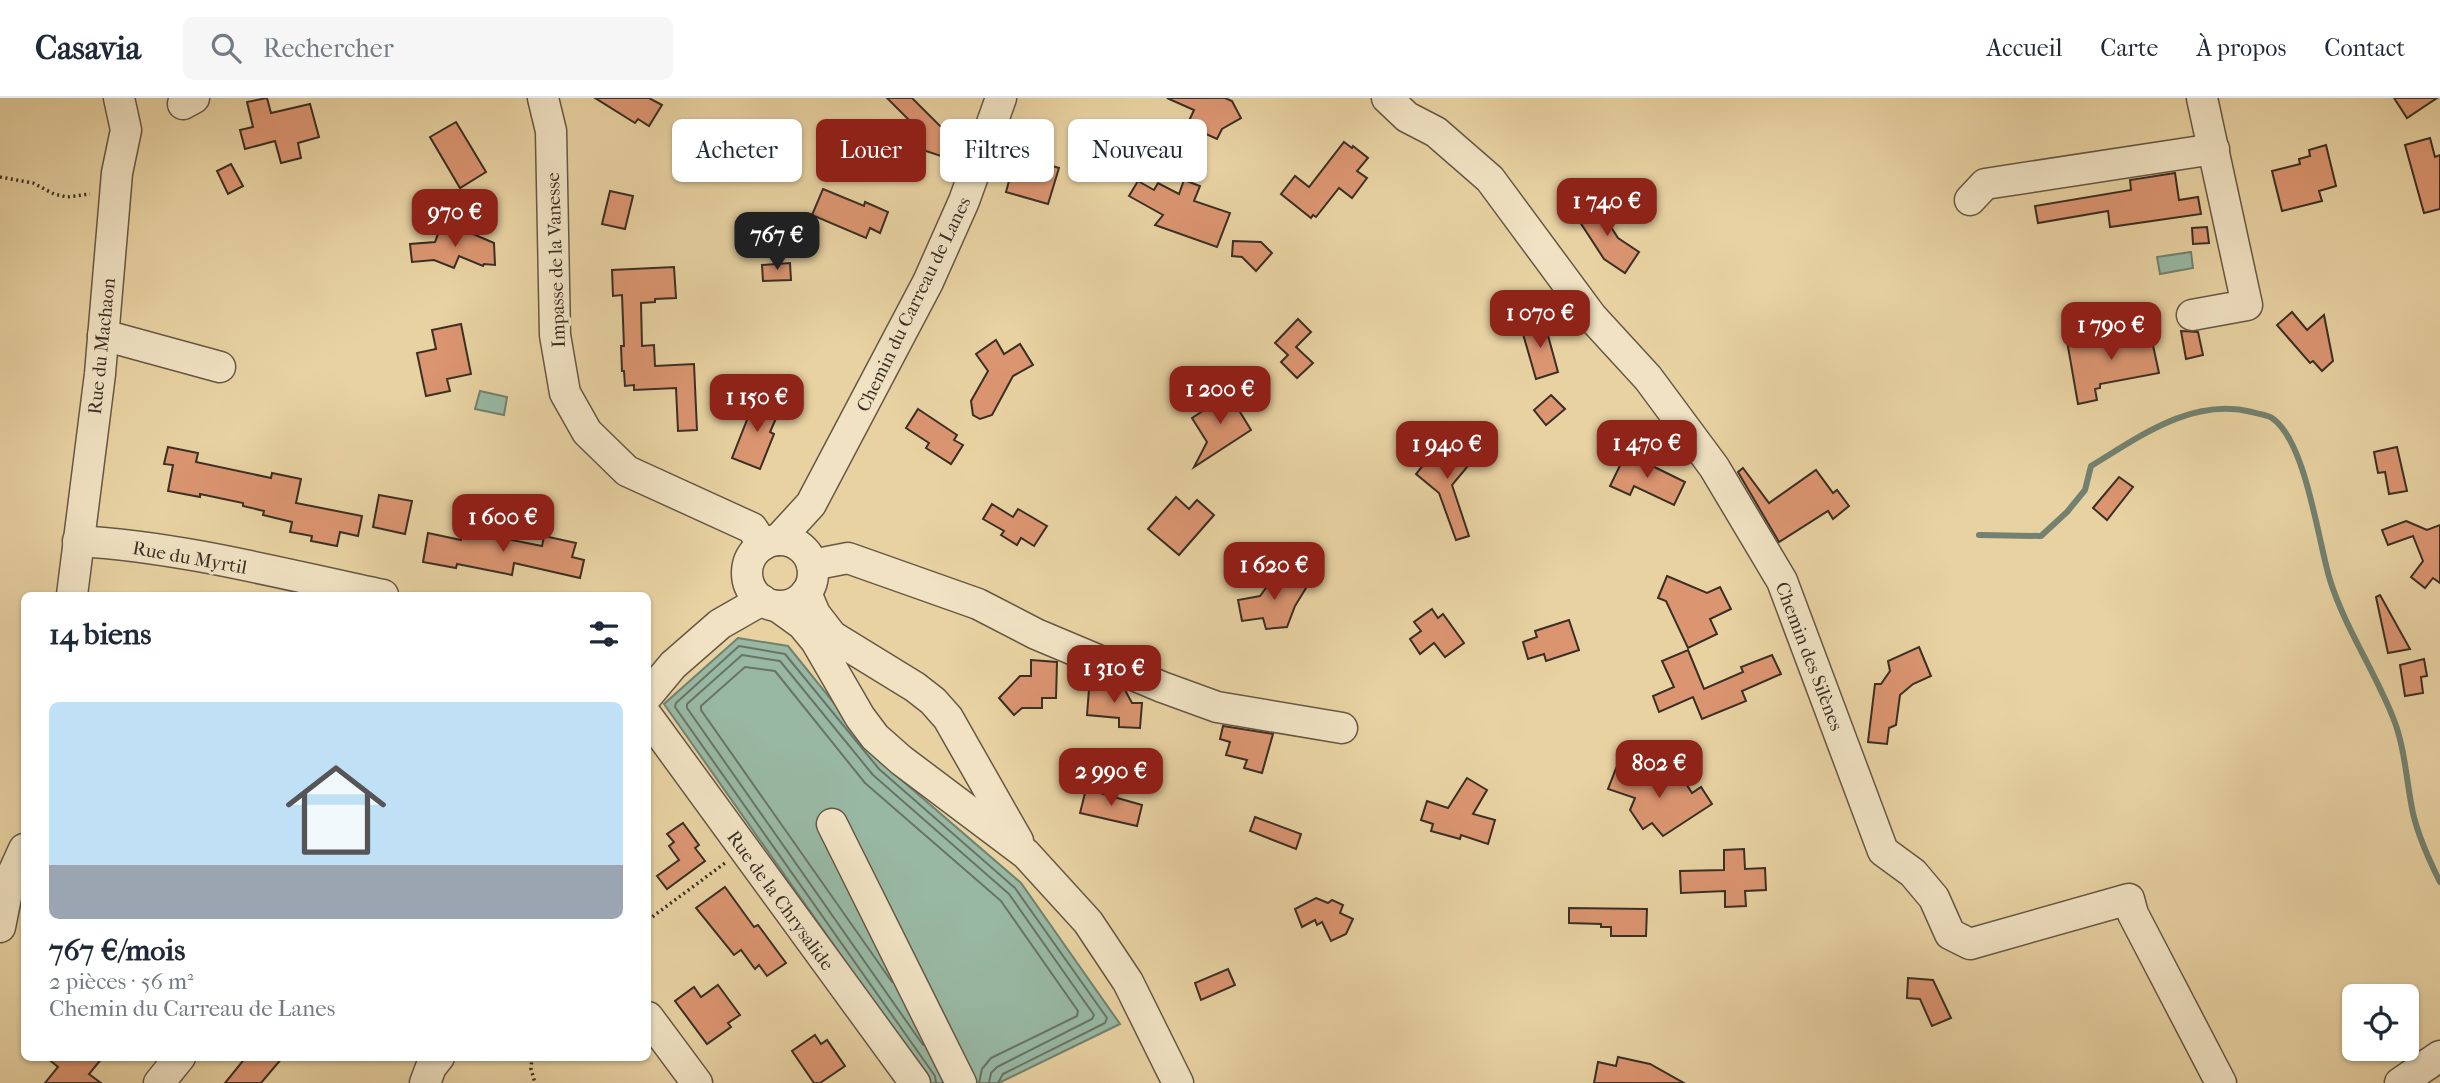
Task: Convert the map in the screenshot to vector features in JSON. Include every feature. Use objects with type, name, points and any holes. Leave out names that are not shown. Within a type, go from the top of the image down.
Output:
[{"type":"street","name":"Rue du Machaon","points":[[72,592],[103,335],[117,173],[126,130],[119,98]]},
{"type":"street","name":"Impasse de la Vanesse","points":[[543,98],[551,131],[555,335],[565,393],[587,432],[627,471],[714,510],[738,539],[778,571]]},
{"type":"street","name":"Chemin du Carreau de Lanes","points":[[651,691],[673,665],[778,571],[928,282],[964,201],[1000,98]]},
{"type":"street","name":"Chemin des Silènes","points":[[1387,98],[1407,117],[1436,132],[1490,179],[1592,317],[1648,378],[1714,467],[1782,581],[1883,851],[1913,873],[1934,898],[1950,934],[1970,944],[2129,899],[2133,914],[2221,1083]]},
{"type":"street","points":[[2192,314],[2247,305],[2202,98]]},
{"type":"street","points":[[1970,200],[1985,184],[2214,149]]},
{"type":"street","points":[[103,335],[220,367]]},
{"type":"street","name":"Rue du Myrtil","points":[[78,541],[112,543],[216,560],[369,592]]},
{"type":"street","points":[[778,571],[848,558],[978,604],[1036,634],[1217,707],[1342,727]]},
{"type":"street","points":[[778,571],[832,636],[933,701],[948,719],[1026,854]]},
{"type":"street","points":[[778,571],[802,624],[816,641],[874,737],[901,761],[1026,854],[1088,922],[1128,982],[1178,1083]]},
{"type":"street","name":"Rue de la Chrysalide","points":[[651,721],[915,1083]]},
{"type":"street","points":[[832,824],[961,1083]]},
{"type":"street","points":[[0,927],[9,883],[21,856]]},
{"type":"street","points":[[651,1021],[696,1083]]},
{"type":"street","points":[[2400,1083],[2440,1056]]},
{"type":"street","points":[[159,1083],[177,1061]]},
{"type":"street","points":[[425,1083],[436,1061]]},
{"type":"path","points":[[0,177],[33,183],[54,194],[67,197],[99,192]]},
{"type":"path","points":[[651,918],[743,850]]},
{"type":"path","points":[[532,1061],[535,1083]]},
{"type":"water","points":[[2191,252],[2193,268],[2160,274],[2157,257]]},
{"type":"water","points":[[480,391],[507,397],[504,415],[475,409]]},
{"type":"water","points":[[738,638],[788,646],[883,764],[1021,883],[1120,1024],[999,1083],[931,1083],[664,704]]},
{"type":"building","points":[[267,98],[271,113],[310,104],[319,137],[298,143],[301,158],[281,163],[275,141],[245,149],[240,130],[253,127],[247,102]]},
{"type":"building","points":[[595,98],[649,98],[662,105],[649,126],[638,119],[635,123]]},
{"type":"building","points":[[887,98],[912,98],[940,126],[940,156],[926,151],[926,119],[908,119]]},
{"type":"building","points":[[1167,98],[1225,98],[1232,101],[1241,118],[1222,129],[1217,139],[1207,134],[1207,119],[1190,119],[1194,110]]},
{"type":"building","points":[[2394,98],[2437,98],[2407,118]]},
{"type":"building","points":[[456,122],[486,172],[460,188],[430,137]]},
{"type":"building","points":[[2430,138],[2435,157],[2440,155],[2440,209],[2424,213],[2405,145]]},
{"type":"building","points":[[1344,142],[1368,158],[1357,171],[1367,178],[1352,198],[1339,188],[1316,217],[1313,215],[1311,218],[1281,194],[1295,176],[1309,187]]},
{"type":"building","points":[[2326,145],[2336,186],[2319,191],[2322,201],[2282,211],[2272,171],[2300,164],[2299,159],[2310,156],[2309,150]]},
{"type":"building","points":[[231,164],[243,186],[228,194],[217,171]]},
{"type":"building","points":[[1054,166],[1059,168],[1048,204],[1006,192],[1009,182],[1054,182]]},
{"type":"building","points":[[2175,173],[2179,200],[2198,197],[2201,214],[2110,227],[2108,211],[2038,223],[2035,206],[2131,190],[2130,180]]},
{"type":"building","points":[[1137,182],[1154,190],[1158,183],[1179,194],[1183,182],[1189,182],[1200,186],[1194,201],[1230,213],[1217,247],[1155,225],[1163,215],[1129,196]]},
{"type":"building","points":[[823,189],[864,206],[865,202],[888,212],[880,233],[870,228],[866,238],[812,215]]},
{"type":"building","points":[[610,191],[633,196],[625,229],[602,224]]},
{"type":"building","points":[[1598,202],[1618,238],[1639,252],[1625,273],[1604,259],[1576,216]]},
{"type":"building","points":[[445,226],[462,234],[464,230],[494,243],[495,265],[483,266],[459,256],[454,268],[434,260],[412,262],[410,244],[435,242],[439,231],[443,233]]},
{"type":"building","points":[[2207,227],[2209,243],[2193,244],[2192,228]]},
{"type":"building","points":[[1233,241],[1261,242],[1272,253],[1256,271],[1242,257],[1232,256]]},
{"type":"building","points":[[790,263],[791,280],[763,281],[762,265]]},
{"type":"building","points":[[674,267],[676,298],[641,303],[642,346],[654,345],[655,366],[694,364],[697,430],[678,431],[676,388],[634,390],[634,385],[625,386],[622,371],[622,295],[613,296],[612,270]]},
{"type":"building","points":[[2292,312],[2307,330],[2324,315],[2333,361],[2322,371],[2313,361],[2310,363],[2277,325]]},
{"type":"building","points":[[1298,319],[1311,332],[1296,347],[1313,363],[1297,378],[1281,362],[1288,355],[1275,343]]},
{"type":"building","points":[[1544,321],[1558,372],[1536,379],[1521,327]]},
{"type":"building","points":[[461,324],[471,374],[447,379],[450,391],[426,396],[417,353],[436,349],[432,330]]},
{"type":"building","points":[[2149,327],[2159,373],[2100,384],[2100,388],[2095,389],[2097,400],[2078,404],[2067,341],[2088,337],[2089,346],[2124,340],[2123,332]]},
{"type":"building","points":[[2181,331],[2198,332],[2203,355],[2186,359]]},
{"type":"building","points":[[996,340],[1004,354],[1020,344],[1033,365],[1013,376],[992,415],[980,419],[973,415],[971,401],[988,371],[976,354]]},
{"type":"building","points":[[1229,394],[1251,430],[1194,467],[1207,442],[1192,418]]},
{"type":"building","points":[[1551,395],[1565,409],[1546,425],[1534,410]]},
{"type":"building","points":[[756,397],[781,407],[770,432],[774,434],[760,469],[732,458]]},
{"type":"building","points":[[918,409],[957,435],[954,440],[963,445],[951,464],[926,448],[929,443],[906,428]]},
{"type":"building","points":[[1445,438],[1473,460],[1452,485],[1469,536],[1456,540],[1439,493],[1416,474]]},
{"type":"building","points":[[168,447],[198,453],[196,462],[271,478],[272,473],[301,479],[296,503],[362,516],[358,536],[340,532],[337,546],[311,541],[312,536],[290,532],[292,522],[263,515],[264,511],[243,506],[243,503],[168,491],[173,465],[164,464]]},
{"type":"building","points":[[2397,447],[2407,491],[2389,494],[2385,472],[2378,473],[2374,452]]},
{"type":"building","points":[[1626,453],[1685,482],[1674,505],[1634,486],[1630,495],[1610,486]]},
{"type":"building","points":[[1743,468],[1769,503],[1816,470],[1833,493],[1837,490],[1849,506],[1833,519],[1828,511],[1779,542],[1738,472]]},
{"type":"building","points":[[2119,477],[2133,487],[2107,520],[2093,508]]},
{"type":"building","points":[[379,495],[412,501],[405,534],[373,527]]},
{"type":"building","points":[[1176,497],[1189,509],[1197,500],[1214,515],[1179,555],[1148,529]]},
{"type":"building","points":[[992,504],[1013,517],[1018,509],[1047,526],[1034,546],[1021,538],[1017,545],[1001,535],[1004,531],[983,519]]},
{"type":"building","points":[[2406,521],[2427,530],[2440,525],[2440,583],[2433,578],[2425,588],[2411,577],[2423,561],[2413,536],[2388,545],[2382,530]]},
{"type":"building","points":[[428,533],[461,540],[463,533],[482,537],[482,534],[542,546],[544,536],[576,543],[572,557],[584,560],[580,578],[514,563],[512,575],[457,564],[456,568],[423,562]]},
{"type":"building","points":[[1279,570],[1306,588],[1287,627],[1266,629],[1263,618],[1242,621],[1238,600],[1260,596]]},
{"type":"building","points":[[1667,576],[1707,593],[1720,587],[1731,609],[1710,619],[1717,634],[1688,648],[1666,601],[1658,598]]},
{"type":"building","points":[[2380,595],[2410,649],[2388,653],[2376,597]]},
{"type":"building","points":[[1432,609],[1438,618],[1443,614],[1464,643],[1445,657],[1434,643],[1420,654],[1410,639],[1421,631],[1414,622]]},
{"type":"building","points":[[1569,620],[1579,650],[1546,661],[1544,654],[1528,659],[1523,642],[1537,637],[1535,631]]},
{"type":"building","points":[[1919,647],[1931,676],[1913,684],[1900,695],[1896,725],[1889,728],[1887,744],[1868,742],[1875,684],[1881,684],[1890,671],[1888,661]]},
{"type":"building","points":[[1688,650],[1704,689],[1743,672],[1741,667],[1772,655],[1781,674],[1742,691],[1746,701],[1702,719],[1693,697],[1659,712],[1653,696],[1674,687],[1662,661]]},
{"type":"building","points":[[2424,659],[2427,676],[2421,677],[2423,693],[2405,696],[2400,665]]},
{"type":"building","points":[[1031,660],[1057,662],[1056,698],[1042,698],[1042,708],[1022,708],[1014,715],[999,698],[1020,676],[1031,676]]},
{"type":"building","points":[[1099,679],[1125,690],[1132,703],[1142,703],[1140,728],[1119,727],[1119,718],[1087,715],[1089,689],[1098,689]]},
{"type":"building","points":[[1223,726],[1273,734],[1262,773],[1244,768],[1247,760],[1226,755],[1230,742],[1220,739]]},
{"type":"building","points":[[1617,766],[1650,778],[1659,790],[1681,776],[1692,793],[1701,787],[1712,804],[1663,836],[1652,823],[1643,829],[1630,810],[1635,798],[1608,789]]},
{"type":"building","points":[[1467,778],[1487,790],[1473,814],[1495,820],[1488,844],[1461,835],[1460,839],[1431,831],[1433,824],[1421,820],[1427,801],[1448,808]]},
{"type":"building","points":[[1086,789],[1142,805],[1137,826],[1080,813]]},
{"type":"building","points":[[1255,817],[1301,834],[1296,849],[1250,831]]},
{"type":"building","points":[[683,823],[699,845],[695,848],[705,861],[667,889],[657,876],[679,860],[669,846],[674,842],[667,834]]},
{"type":"building","points":[[1744,849],[1745,869],[1765,868],[1766,890],[1745,891],[1746,906],[1725,907],[1725,891],[1681,893],[1680,871],[1724,870],[1724,850]]},
{"type":"building","points":[[725,887],[754,927],[758,925],[786,963],[767,976],[759,965],[755,969],[741,950],[734,955],[696,908]]},
{"type":"building","points":[[1316,898],[1343,905],[1340,913],[1353,919],[1346,934],[1331,941],[1322,922],[1317,925],[1315,920],[1302,927],[1295,909]]},
{"type":"building","points":[[1569,908],[1647,909],[1646,936],[1611,936],[1611,927],[1569,923]]},
{"type":"building","points":[[1228,969],[1235,985],[1201,1000],[1195,983]]},
{"type":"building","points":[[1908,978],[1933,980],[1951,1018],[1932,1026],[1920,999],[1907,998]]},
{"type":"building","points":[[718,985],[740,1015],[728,1023],[731,1027],[707,1044],[675,1001],[694,987],[701,997]]},
{"type":"building","points":[[815,1035],[821,1044],[827,1040],[845,1066],[820,1083],[814,1083],[792,1051]]},
{"type":"building","points":[[1618,1057],[1650,1064],[1684,1083],[1594,1083],[1598,1062],[1616,1066]]},
{"type":"building","points":[[51,1061],[100,1061],[89,1074],[101,1083],[45,1083],[58,1067]]},
{"type":"building","points":[[243,1061],[280,1061],[261,1083],[225,1083]]},
{"type":"waterway","points":[[1979,535],[2041,536],[2067,512],[2085,490],[2091,466],[2167,422],[2208,410],[2230,409],[2272,418],[2284,430],[2294,448],[2309,493],[2336,598],[2394,720],[2416,823],[2440,882]]}]
